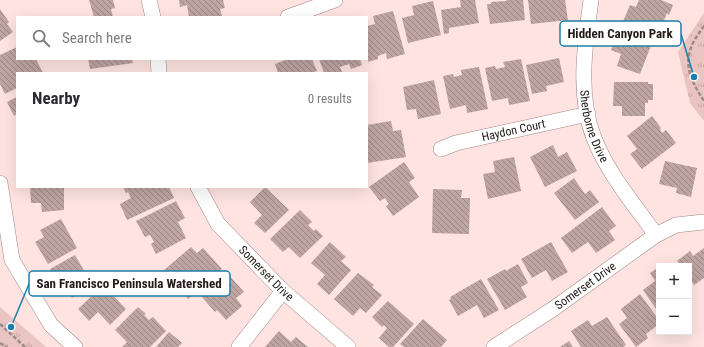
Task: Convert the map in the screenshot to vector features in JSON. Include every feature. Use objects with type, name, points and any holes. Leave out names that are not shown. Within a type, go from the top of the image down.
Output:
[{"type":"street","points":[[149,0],[153,16]]},
{"type":"street","points":[[291,16],[335,0]]},
{"type":"street","name":"Sherborne Drive","points":[[590,0],[584,79],[585,97],[593,137],[611,172],[656,235]]},
{"type":"street","points":[[158,60],[159,72]]},
{"type":"street","name":"Haydon Court","points":[[441,149],[456,143],[588,114]]},
{"type":"street","points":[[0,183],[12,260],[51,325],[75,347]]},
{"type":"street","name":"Somerset Drive","points":[[199,188],[218,224],[283,291],[348,347]]},
{"type":"street","name":"Somerset Drive","points":[[494,347],[553,309],[656,235],[676,225],[704,222]]},
{"type":"street","points":[[239,347],[283,291]]},
{"type":"path","points":[[704,26],[689,51],[689,68],[694,85],[704,101]]},
{"type":"path","points":[[0,324],[25,347]]},
{"type":"path","points":[[0,343],[8,346]]},
{"type":"green space","points":[[704,13],[704,121],[690,103],[678,52]]},
{"type":"green space","points":[[0,307],[46,347],[0,347]]},
{"type":"building","points":[[89,0],[113,0],[115,8],[111,9],[113,16],[94,16]]},
{"type":"building","points":[[179,0],[223,0],[225,8],[220,9],[222,16],[189,16],[187,5],[180,7]]},
{"type":"building","points":[[460,0],[475,0],[479,23],[449,28],[449,33],[444,34],[441,10],[461,7]]},
{"type":"building","points":[[506,0],[523,0],[525,20],[490,24],[487,4],[491,4],[491,2],[507,1]]},
{"type":"building","points":[[528,0],[565,0],[568,20],[531,24]]},
{"type":"building","points":[[639,0],[661,0],[673,5],[669,15],[667,13],[657,38],[622,24],[630,5],[636,7]]},
{"type":"building","points":[[433,1],[441,35],[408,43],[402,18],[414,15],[412,6]]},
{"type":"building","points":[[0,9],[9,22],[7,24],[13,32],[0,41]]},
{"type":"building","points":[[393,11],[405,54],[387,59],[386,53],[378,56],[378,59],[368,62],[368,26],[375,24],[373,16]]},
{"type":"building","points":[[619,30],[652,43],[640,74],[617,66],[621,54],[611,50]]},
{"type":"building","points":[[16,47],[16,60],[36,60],[42,72],[16,72],[16,88],[5,94],[0,84],[0,55]]},
{"type":"building","points":[[559,58],[564,82],[546,86],[547,91],[532,94],[526,65]]},
{"type":"building","points":[[521,59],[530,101],[509,105],[508,98],[492,101],[485,68],[495,66],[496,69],[505,67],[503,62]]},
{"type":"building","points":[[88,60],[132,60],[133,63],[90,69]]},
{"type":"building","points":[[285,60],[312,60],[317,71],[278,72],[275,64]]},
{"type":"building","points":[[319,60],[360,60],[362,65],[351,69],[349,64],[340,67],[342,72],[324,72]]},
{"type":"building","points":[[479,67],[488,109],[467,113],[466,105],[450,109],[443,76],[453,74],[454,77],[462,75],[461,70]]},
{"type":"building","points":[[434,80],[441,114],[418,119],[416,109],[407,110],[403,87]]},
{"type":"building","points":[[614,82],[648,82],[648,84],[653,84],[653,100],[648,100],[648,103],[645,103],[645,116],[622,116],[622,106],[613,106]]},
{"type":"building","points":[[16,98],[16,115],[14,116],[7,102]]},
{"type":"building","points":[[652,116],[661,128],[662,133],[666,130],[676,143],[642,169],[630,154],[637,149],[627,136]]},
{"type":"building","points":[[391,121],[393,131],[401,130],[406,157],[368,163],[368,125]]},
{"type":"building","points":[[553,145],[558,157],[567,152],[577,171],[545,187],[530,157]]},
{"type":"building","points":[[514,157],[521,191],[488,199],[483,174],[495,172],[493,161]]},
{"type":"building","points":[[665,161],[697,168],[691,197],[676,193],[677,188],[659,184]]},
{"type":"building","points":[[404,162],[415,178],[409,182],[419,197],[393,216],[386,206],[389,204],[385,198],[380,201],[369,187]]},
{"type":"building","points":[[574,178],[585,194],[590,190],[599,202],[575,220],[554,193]]},
{"type":"building","points":[[30,188],[64,188],[64,210],[42,212],[41,203],[31,203]]},
{"type":"building","points":[[124,188],[169,188],[174,198],[127,220],[120,204],[131,198],[128,192],[126,193]]},
{"type":"building","points":[[264,188],[266,188],[289,210],[265,233],[254,223],[262,215],[250,202]]},
{"type":"building","points":[[433,189],[462,190],[461,198],[470,198],[469,234],[432,233]]},
{"type":"building","points":[[176,201],[185,218],[178,222],[186,238],[156,254],[151,244],[154,242],[150,235],[145,237],[136,221]]},
{"type":"building","points":[[602,207],[616,226],[609,231],[615,240],[596,253],[588,242],[572,253],[561,238]]},
{"type":"building","points":[[300,210],[312,222],[308,225],[314,231],[316,229],[323,236],[300,258],[289,247],[283,252],[270,239]]},
{"type":"building","points":[[61,219],[77,248],[48,264],[35,242],[44,237],[40,230]]},
{"type":"building","points":[[330,242],[346,257],[341,261],[351,270],[329,295],[317,284],[325,275],[311,263]]},
{"type":"building","points":[[551,242],[568,272],[552,281],[546,270],[532,278],[521,259]]},
{"type":"building","points":[[191,247],[197,253],[203,248],[222,269],[188,299],[174,283],[170,287],[160,276],[165,272],[163,271]]},
{"type":"building","points":[[704,248],[704,278],[694,285],[692,282],[692,263],[679,263],[677,261],[690,251],[693,256]]},
{"type":"building","points":[[75,255],[93,286],[72,298],[63,281],[58,284],[50,269]]},
{"type":"building","points":[[518,264],[528,283],[521,287],[527,297],[505,310],[487,279]]},
{"type":"building","points":[[656,269],[656,309],[643,290],[655,281],[650,273]]},
{"type":"building","points":[[227,273],[244,292],[236,298],[242,306],[226,320],[217,310],[215,312],[201,296]]},
{"type":"building","points":[[358,273],[374,285],[372,287],[382,295],[366,313],[360,308],[353,316],[334,299]]},
{"type":"building","points":[[481,279],[499,310],[484,318],[477,305],[458,316],[449,300],[451,299],[450,297]]},
{"type":"building","points":[[103,285],[126,309],[110,325],[98,312],[89,321],[78,309]]},
{"type":"building","points":[[640,294],[656,316],[656,326],[646,334],[648,338],[636,347],[619,324],[627,318],[621,309]]},
{"type":"building","points":[[388,301],[414,324],[393,347],[389,347],[379,338],[387,328],[384,325],[382,327],[372,317]]},
{"type":"building","points":[[138,307],[146,314],[144,315],[149,320],[153,317],[166,331],[150,347],[122,347],[127,342],[115,330]]},
{"type":"building","points":[[607,317],[626,345],[623,347],[581,347],[571,331],[588,320],[592,326]]},
{"type":"building","points":[[423,319],[447,340],[441,347],[404,347],[400,344]]},
{"type":"building","points":[[279,331],[291,342],[296,337],[308,347],[265,347]]},
{"type":"building","points":[[169,332],[182,343],[178,347],[156,347]]},
{"type":"building","points":[[569,341],[573,347],[560,347]]},
{"type":"place","name":"Hidden Canyon Park","points":[[694,77]]},
{"type":"place","name":"San Francisco Peninsula Watershed","points":[[11,327]]}]
